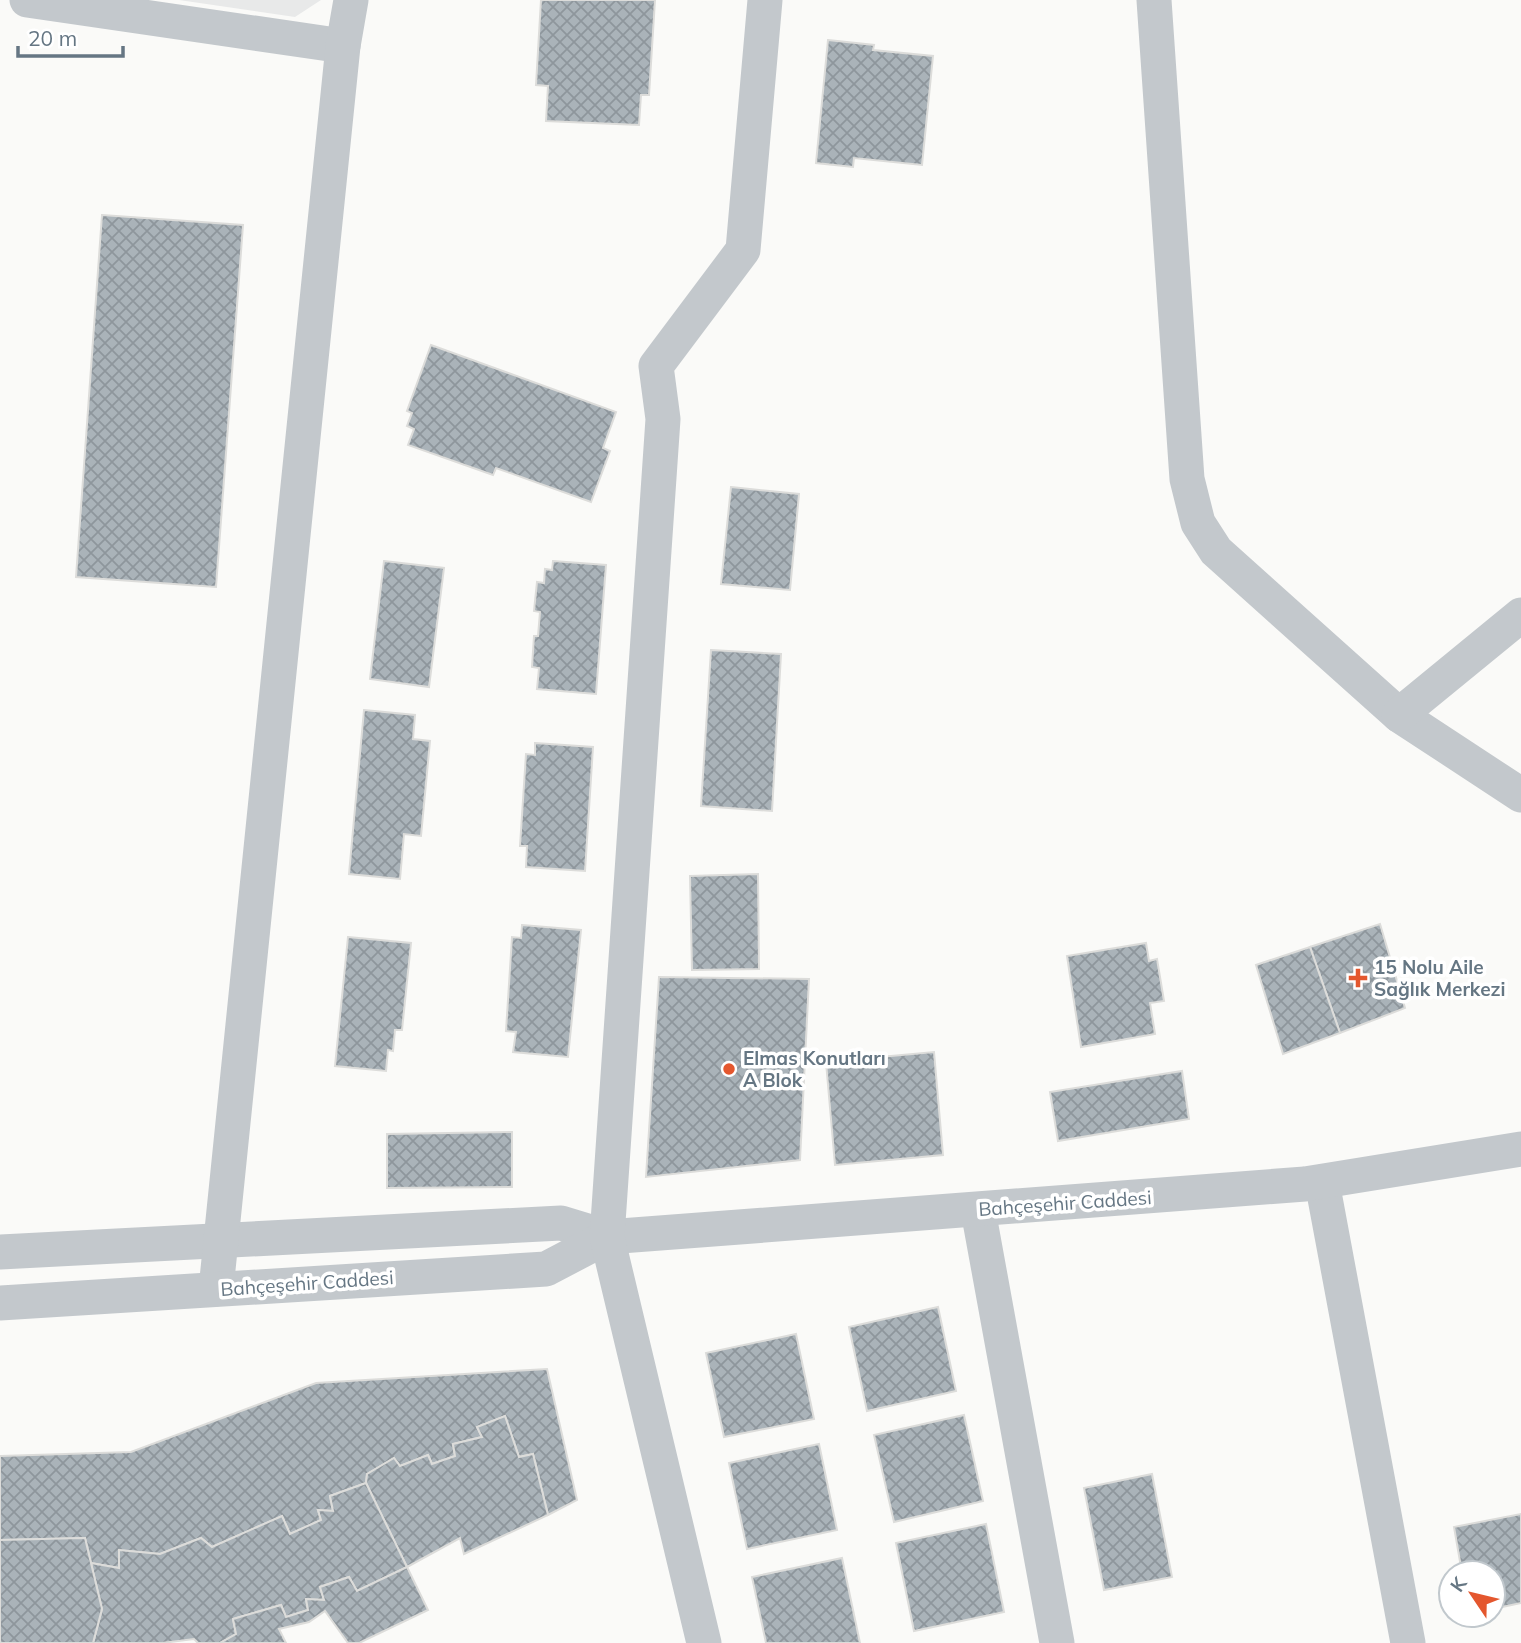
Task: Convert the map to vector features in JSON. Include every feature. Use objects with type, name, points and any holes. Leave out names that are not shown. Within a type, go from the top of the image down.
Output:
[{"type":"street","points":[[27,0],[343,46]]},
{"type":"street","points":[[216,1289],[343,46],[351,0]]},
{"type":"street","points":[[704,1643],[607,1237],[663,419],[656,366],[743,250],[765,0]]},
{"type":"street","points":[[1154,0],[1187,479],[1198,523],[1216,551],[1399,715],[1521,795]]},
{"type":"street","points":[[1399,715],[1521,615]]},
{"type":"street","name":"Bahçeşehir Caddesi","points":[[0,1252],[561,1223],[607,1237],[1322,1182],[1521,1149]]},
{"type":"street","points":[[1322,1182],[1408,1643]]},
{"type":"street","points":[[978,1210],[1057,1643]]},
{"type":"street","name":"Bahçeşehir Caddesi","points":[[0,1303],[546,1269],[607,1237]]},
{"type":"shaded area","points":[[179,0],[321,0],[295,17]]},
{"type":"building","points":[[541,0],[655,0],[649,95],[641,95],[639,125],[546,121],[548,86],[536,85]]},
{"type":"building","points":[[828,40],[874,45],[873,50],[933,56],[922,165],[854,158],[853,167],[816,163]]},
{"type":"building","points":[[102,215],[243,225],[216,587],[76,577]]},
{"type":"building","points":[[431,345],[616,412],[603,448],[610,451],[591,502],[496,468],[493,475],[408,445],[414,429],[407,426],[412,413],[407,411]]},
{"type":"building","points":[[731,487],[799,494],[790,590],[721,584]]},
{"type":"building","points":[[384,561],[444,568],[429,687],[370,679]]},
{"type":"building","points":[[553,561],[606,565],[596,694],[537,689],[539,668],[532,667],[534,636],[538,636],[540,612],[534,611],[537,582],[544,583],[545,569],[552,570]]},
{"type":"building","points":[[711,650],[781,654],[772,811],[701,806]]},
{"type":"building","points":[[364,710],[415,715],[413,739],[430,741],[421,836],[404,834],[400,879],[349,874]]},
{"type":"building","points":[[535,743],[593,747],[585,871],[526,867],[527,846],[520,846],[526,754],[535,755]]},
{"type":"building","points":[[758,874],[759,969],[692,970],[690,876]]},
{"type":"building","name":"15 Nolu Aile Sağlık Merkezi","points":[[1380,924],[1405,1008],[1340,1033],[1310,947]]},
{"type":"building","points":[[522,925],[581,930],[568,1057],[513,1052],[516,1032],[506,1031],[512,937],[521,938]]},
{"type":"building","points":[[348,937],[411,943],[402,1030],[395,1030],[393,1051],[388,1050],[386,1071],[335,1066]]},
{"type":"building","points":[[1146,943],[1149,961],[1157,959],[1164,1001],[1150,1003],[1155,1034],[1081,1047],[1067,956]]},
{"type":"building","points":[[1310,947],[1340,1033],[1283,1054],[1256,965]]},
{"type":"building","name":"Elmas Konutları A Blok","points":[[659,977],[809,979],[800,1160],[646,1177]]},
{"type":"building","points":[[934,1052],[943,1155],[835,1165],[826,1062]]},
{"type":"building","points":[[1182,1071],[1189,1119],[1058,1141],[1050,1092]]},
{"type":"building","points":[[512,1132],[512,1187],[387,1188],[387,1134]]},
{"type":"building","points":[[938,1307],[956,1391],[867,1411],[849,1327]]},
{"type":"building","points":[[796,1334],[814,1419],[724,1437],[706,1353]]},
{"type":"building","points":[[547,1369],[577,1500],[548,1515],[533,1454],[519,1457],[505,1416],[477,1427],[482,1437],[453,1444],[455,1456],[432,1464],[428,1455],[400,1466],[394,1458],[367,1474],[366,1483],[330,1496],[333,1511],[318,1510],[321,1520],[290,1534],[282,1516],[212,1547],[201,1538],[160,1554],[119,1550],[119,1568],[91,1563],[85,1538],[0,1540],[0,1456],[131,1452],[316,1383]]},
{"type":"building","points":[[964,1415],[983,1501],[894,1522],[874,1435]]},
{"type":"building","points":[[505,1416],[519,1457],[533,1454],[548,1515],[464,1554],[460,1538],[407,1567],[366,1483],[367,1474],[394,1458],[400,1466],[428,1455],[432,1464],[455,1456],[453,1444],[482,1437],[477,1427]]},
{"type":"building","points":[[819,1444],[837,1530],[747,1549],[729,1463]]},
{"type":"building","points":[[1152,1474],[1172,1577],[1104,1590],[1084,1488]]},
{"type":"building","points":[[366,1483],[407,1567],[357,1591],[349,1577],[320,1587],[324,1600],[306,1599],[308,1610],[286,1617],[281,1605],[233,1619],[236,1634],[220,1643],[198,1643],[194,1639],[162,1643],[93,1643],[102,1609],[91,1563],[119,1568],[119,1550],[160,1554],[201,1538],[212,1547],[282,1516],[290,1534],[321,1520],[318,1510],[333,1511],[330,1496]]},
{"type":"building","points":[[1521,1514],[1521,1603],[1507,1606],[1507,1559],[1460,1559],[1454,1527]]},
{"type":"building","points":[[986,1524],[1004,1612],[914,1631],[896,1543]]},
{"type":"building","points":[[85,1538],[102,1609],[93,1643],[0,1643],[0,1540]]},
{"type":"building","points":[[842,1558],[860,1643],[766,1643],[752,1577]]},
{"type":"building","points":[[407,1567],[428,1610],[359,1643],[348,1643],[325,1611],[309,1622],[279,1629],[286,1643],[220,1643],[236,1634],[233,1619],[281,1605],[286,1617],[308,1610],[306,1599],[324,1600],[320,1587],[349,1577],[357,1591]]},
{"type":"place","name":"15 Nolu Aile Sağlık Merkezi","points":[[1358,978]]},
{"type":"place","name":"Elmas Konutları A Blok","points":[[729,1069]]}]
